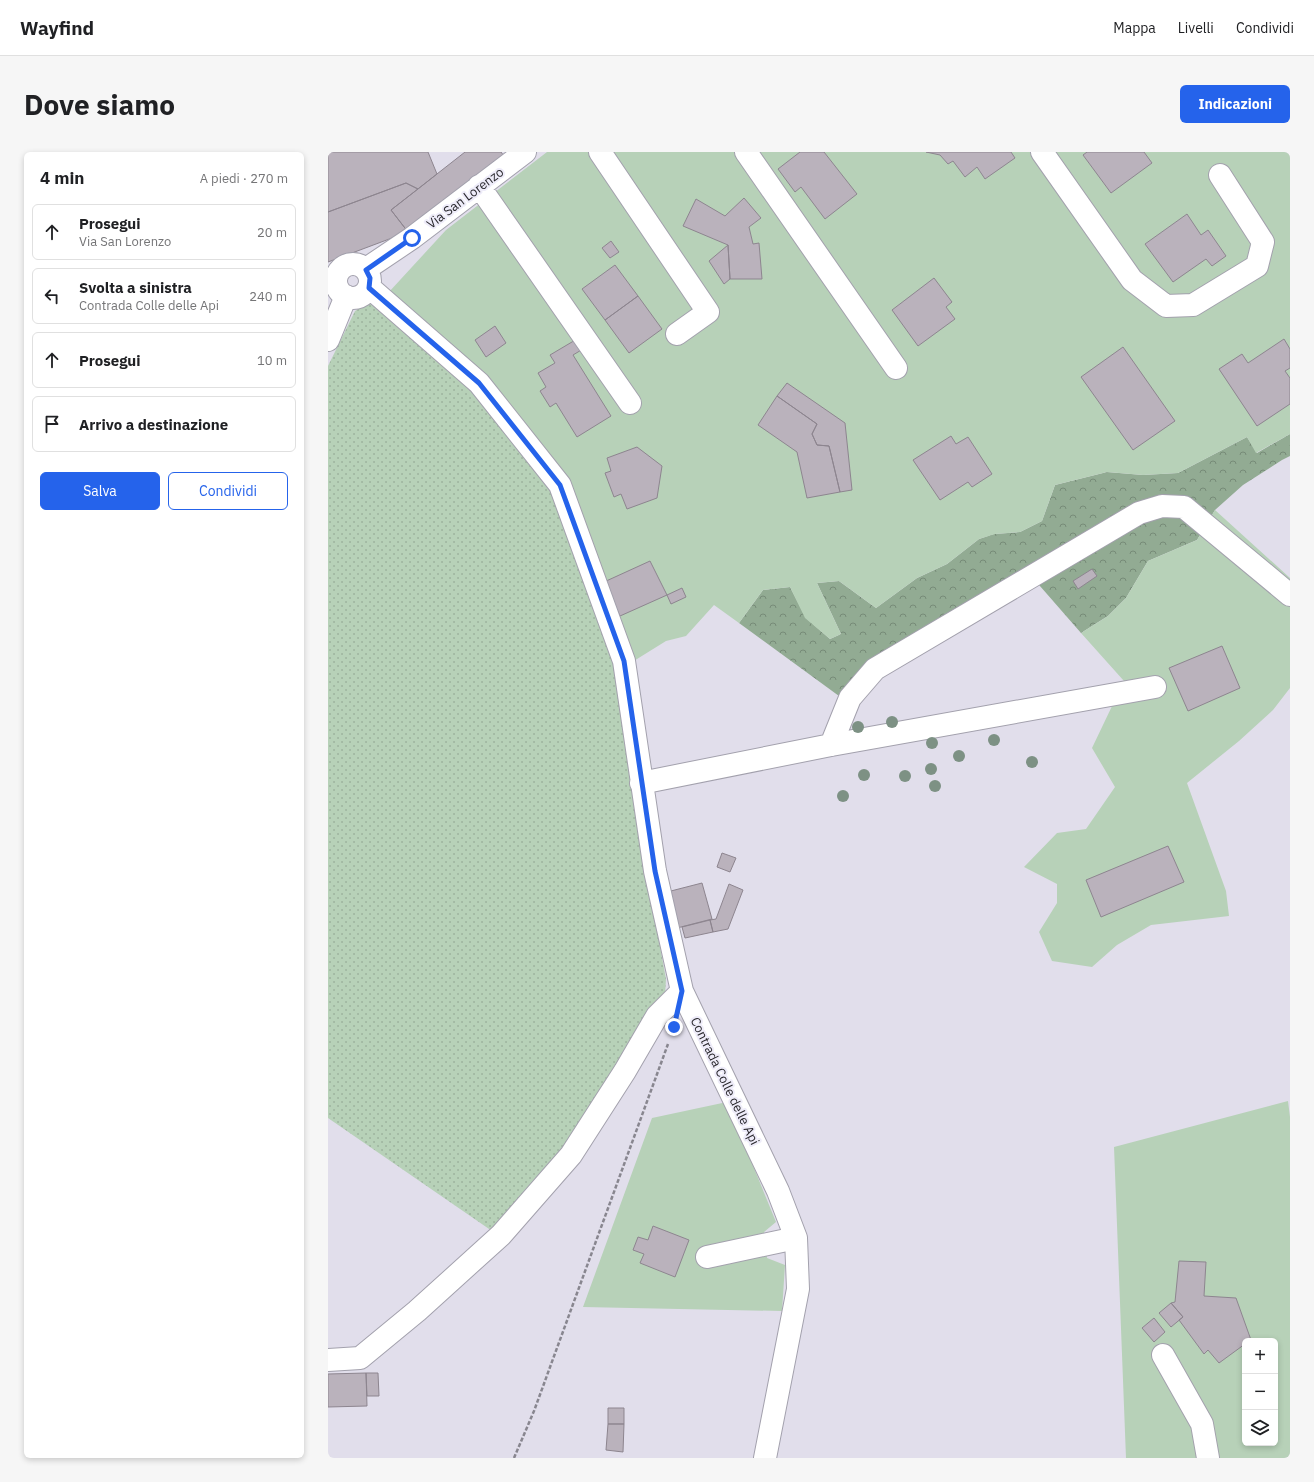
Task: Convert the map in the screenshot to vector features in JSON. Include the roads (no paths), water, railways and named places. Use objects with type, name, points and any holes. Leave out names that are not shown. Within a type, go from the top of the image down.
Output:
[{"type":"street","name":"Via San Lorenzo","points":[[367,278],[412,238],[525,152]]},
{"type":"street","points":[[600,152],[708,312],[677,334]]},
{"type":"street","points":[[746,152],[896,368]]},
{"type":"street","points":[[1042,152],[1132,280],[1166,306],[1193,305],[1257,266],[1263,242],[1220,175]]},
{"type":"street","points":[[479,186],[630,403]]},
{"type":"street","points":[[328,340],[338,274],[345,266],[356,264],[361,266],[367,278],[362,295],[356,297],[337,285]]},
{"type":"street","name":"Contrada Colle delle Api","points":[[367,278],[479,383],[560,485],[624,661],[655,871],[682,991],[778,1191],[796,1238],[798,1289],[765,1458]]},
{"type":"street","points":[[831,745],[850,698],[875,669],[1139,513],[1145,511],[1162,506],[1184,507],[1290,594]]},
{"type":"street","points":[[641,783],[831,745],[1155,687]]},
{"type":"street","points":[[328,1360],[360,1358],[417,1311],[501,1235],[571,1155],[625,1071],[657,1016],[682,991]]},
{"type":"street","points":[[706,1257],[796,1238]]},
{"type":"street","points":[[1164,1355],[1202,1424],[1208,1458]]}]
